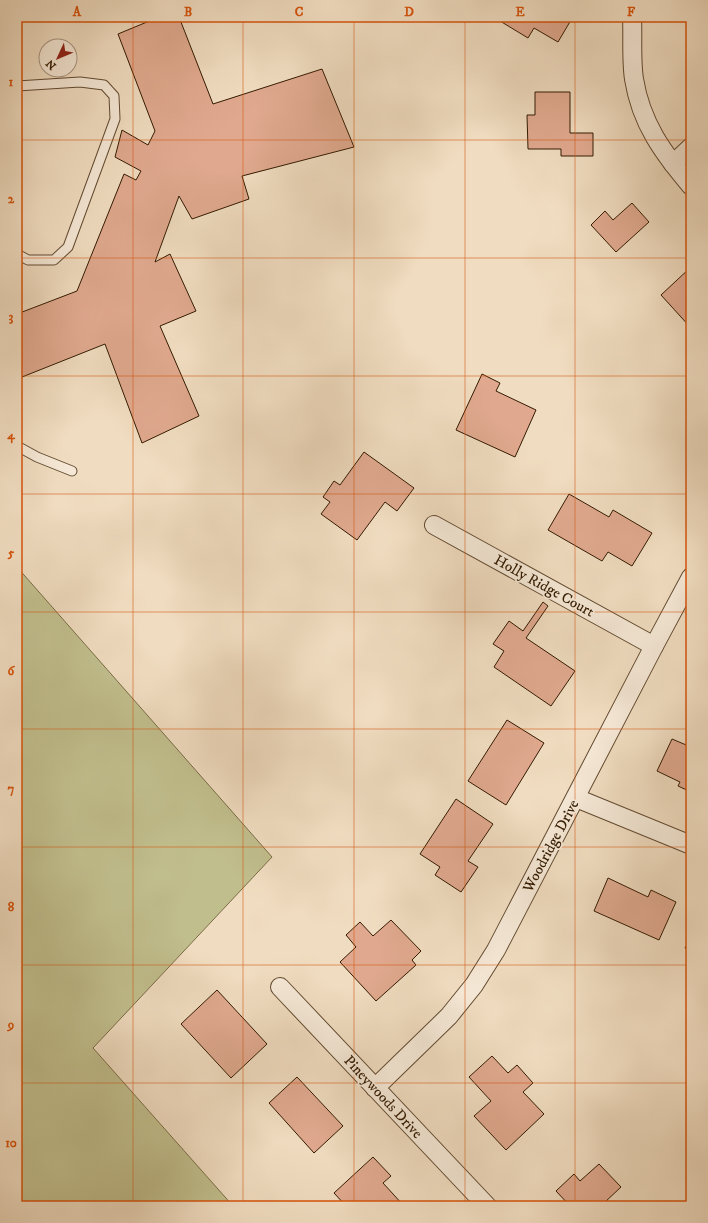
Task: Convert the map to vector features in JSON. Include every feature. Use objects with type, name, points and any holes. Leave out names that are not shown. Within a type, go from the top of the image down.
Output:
[{"type":"street","points":[[632,17],[634,78],[639,104],[652,133],[673,164],[691,186]]},
{"type":"street","points":[[673,164],[691,147]]},
{"type":"street","name":"Holly Ridge Court","points":[[434,525],[654,646]]},
{"type":"street","name":"Woodridge Drive","points":[[374,1088],[449,1016],[474,985],[496,950],[691,577]]},
{"type":"street","points":[[576,798],[691,845]]},
{"type":"street","name":"Pineywoods Drive","points":[[280,987],[487,1206]]},
{"type":"lane","points":[[17,86],[80,82],[104,84],[114,96],[115,119],[68,247],[54,260],[28,260],[17,254]]},
{"type":"lane","points":[[17,446],[37,457],[72,471]]},
{"type":"shaded area","points":[[17,567],[272,857],[93,1048],[233,1206],[17,1206]]},
{"type":"building","points":[[159,17],[179,17],[213,104],[322,69],[354,147],[242,176],[249,199],[192,219],[179,196],[155,262],[170,254],[196,311],[160,326],[199,416],[142,443],[105,344],[17,379],[17,314],[77,291],[124,174],[136,180],[141,171],[115,157],[122,130],[148,145],[155,131],[118,34]]},
{"type":"building","points":[[503,17],[566,17],[571,20],[558,42],[534,28],[528,38],[500,21]]},
{"type":"building","points":[[535,92],[570,92],[570,133],[593,133],[593,156],[561,156],[561,149],[528,149],[527,115],[535,115]]},
{"type":"building","points":[[632,203],[649,222],[616,252],[591,225],[605,211],[613,220]]},
{"type":"building","points":[[691,267],[691,328],[661,295]]},
{"type":"building","points":[[482,374],[500,383],[496,391],[536,410],[515,457],[456,430]]},
{"type":"building","points":[[364,452],[414,488],[397,511],[385,502],[357,540],[321,514],[330,502],[323,497],[334,481],[340,485]]},
{"type":"building","points":[[569,494],[609,517],[613,510],[652,533],[632,566],[608,552],[602,561],[548,530]]},
{"type":"building","points":[[543,602],[548,606],[526,638],[575,671],[551,706],[494,667],[504,651],[493,644],[509,621],[523,631]]},
{"type":"building","points":[[507,720],[544,743],[506,805],[468,781]]},
{"type":"building","points":[[672,739],[691,747],[691,792],[678,786],[680,782],[657,771]]},
{"type":"building","points":[[456,799],[493,824],[468,861],[478,867],[461,892],[435,875],[440,867],[420,854]]},
{"type":"building","points":[[608,878],[648,897],[651,890],[676,902],[659,940],[594,911]]},
{"type":"building","points":[[391,920],[421,951],[412,960],[416,965],[376,1001],[340,962],[356,947],[346,935],[360,922],[373,936]]},
{"type":"building","points":[[691,937],[691,951],[685,948]]},
{"type":"building","points":[[217,990],[267,1044],[231,1078],[181,1024]]},
{"type":"building","points":[[492,1056],[508,1073],[517,1065],[533,1083],[523,1092],[544,1114],[506,1150],[474,1116],[491,1101],[469,1077]]},
{"type":"building","points":[[297,1077],[343,1126],[314,1153],[269,1103]]},
{"type":"building","points":[[373,1157],[391,1176],[383,1183],[404,1206],[346,1206],[334,1193]]},
{"type":"building","points":[[599,1164],[621,1187],[604,1203],[607,1206],[570,1206],[556,1191],[574,1174],[580,1181]]}]
